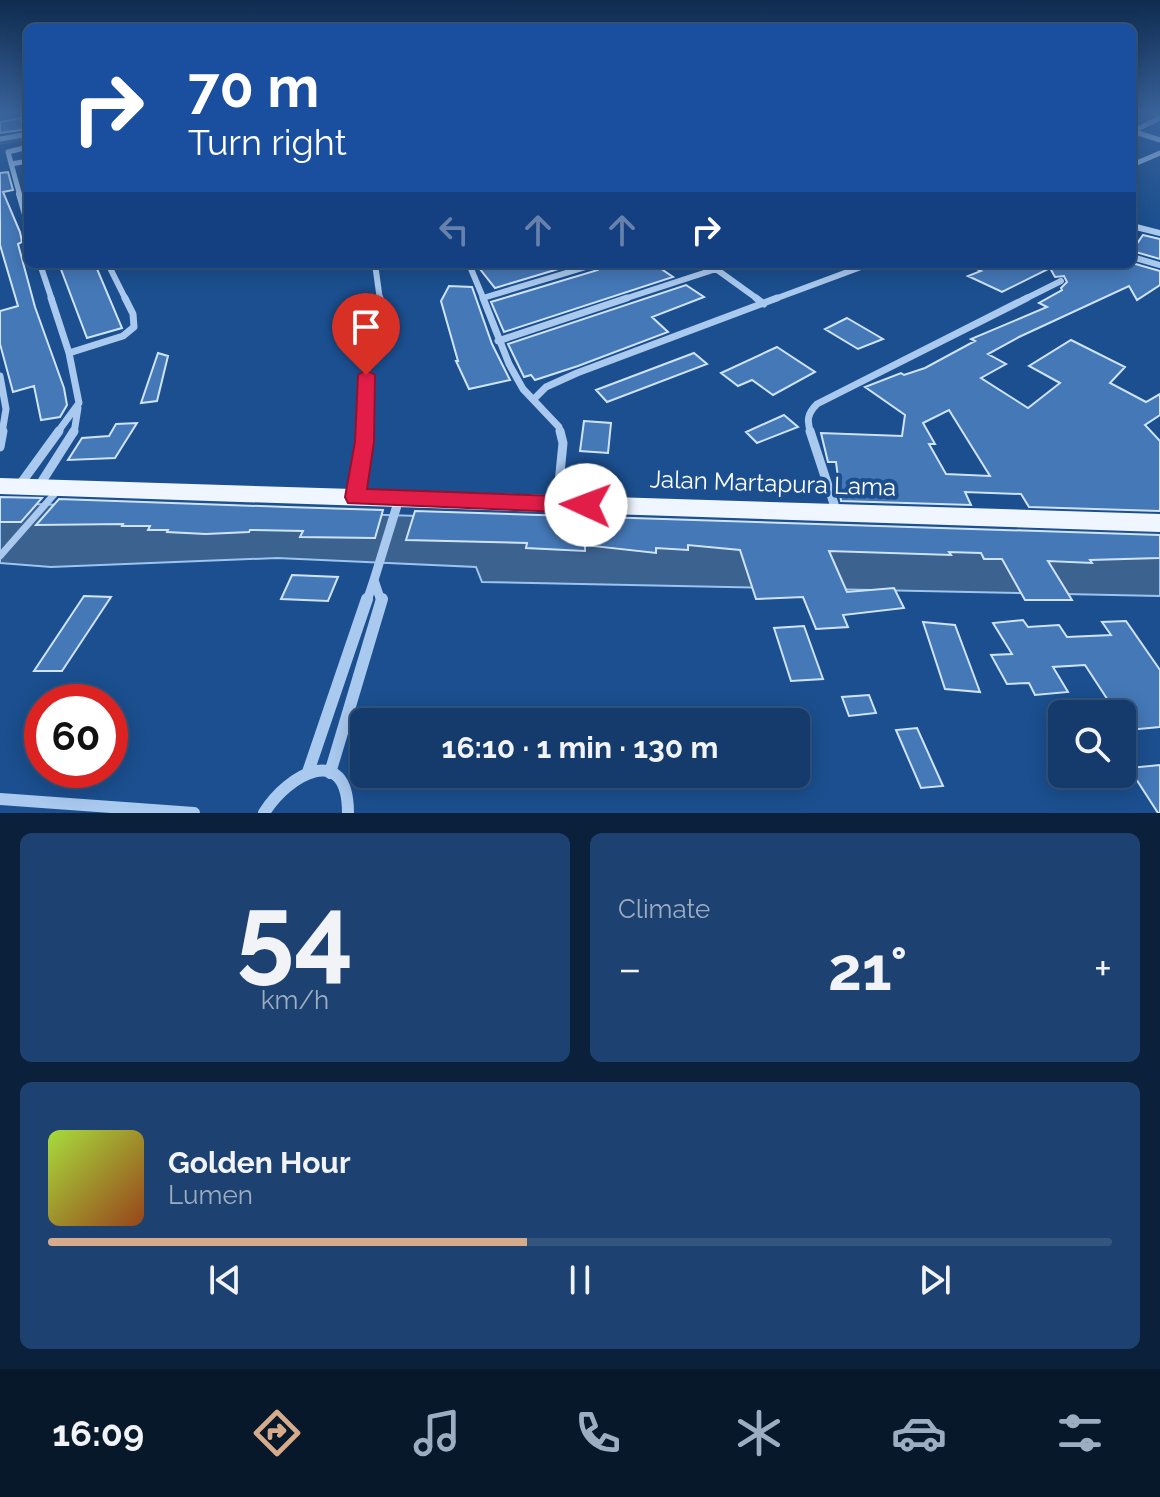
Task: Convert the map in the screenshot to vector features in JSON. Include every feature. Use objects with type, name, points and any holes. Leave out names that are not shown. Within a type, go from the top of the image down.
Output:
[{"type":"main road","name":"Jalan Martapura Lama","points":[[33,489],[355,497],[397,506],[557,504],[1160,523]]},
{"type":"street","points":[[16,150],[8,152],[24,210]]},
{"type":"street","points":[[1136,163],[1160,153]]},
{"type":"street","points":[[11,164],[24,162]]},
{"type":"street","points":[[15,178],[24,176]]},
{"type":"street","points":[[19,191],[24,190]]},
{"type":"street","points":[[1136,227],[1160,233]]},
{"type":"street","points":[[1136,258],[1160,265]]},
{"type":"street","points":[[33,489],[74,433],[79,403],[69,353],[41,268]]},
{"type":"street","points":[[69,353],[123,336],[134,327],[133,314],[110,268]]},
{"type":"street","points":[[355,497],[365,442],[368,326],[382,312],[376,268]]},
{"type":"street","points":[[471,268],[498,341],[523,389],[559,427],[563,443],[557,504]]},
{"type":"street","points":[[483,298],[583,268]]},
{"type":"street","points":[[534,399],[546,387],[577,373],[858,268]]},
{"type":"street","points":[[498,341],[716,269],[764,304]]},
{"type":"street","points":[[837,513],[807,422],[810,411],[817,404],[855,384],[1061,281]]},
{"type":"street","points":[[0,376],[6,409],[0,447]]},
{"type":"street","points":[[33,489],[79,403]]},
{"type":"street","points":[[308,772],[397,506]]},
{"type":"street","points":[[330,773],[382,599],[374,578]]},
{"type":"street","points":[[264,813],[284,784],[308,772],[330,773],[345,783],[349,796],[348,813]]},
{"type":"street","points":[[0,799],[194,813]]},
{"type":"lane","points":[[0,556],[33,489]]},
{"type":"water","points":[[0,503],[1160,539],[1160,596],[482,582],[476,567],[277,558],[51,567],[0,563]]},
{"type":"building","points":[[8,172],[13,190],[3,192],[20,232],[22,242],[18,244],[35,307],[64,388],[67,405],[60,417],[41,420],[34,386],[13,392],[0,344],[0,311],[18,306],[0,245],[0,173]]},
{"type":"building","points":[[1143,235],[1160,239],[1160,259],[1136,252],[1136,245]]},
{"type":"building","points":[[1136,264],[1160,271],[1160,285],[1137,300],[1129,286],[1019,337],[988,354],[1006,364],[981,378],[1028,408],[1060,383],[1029,366],[1071,340],[1125,367],[1110,383],[1146,402],[1160,394],[1160,415],[1145,425],[1160,441],[1160,511],[1029,507],[1021,494],[965,492],[971,505],[841,501],[836,462],[828,462],[821,433],[902,436],[905,415],[865,387],[901,373],[904,375],[925,368],[975,341],[971,339],[1047,307],[1039,303],[1062,290],[1067,282],[1064,276],[1055,277],[1050,268],[1136,268]],"holes":[[[949,410],[990,476],[946,474],[929,444],[935,444],[923,423]]]},
{"type":"building","points":[[61,268],[97,268],[122,328],[87,338]]},
{"type":"building","points":[[479,268],[562,268],[495,288]]},
{"type":"building","points":[[660,268],[673,277],[504,332],[491,302],[598,270]]},
{"type":"building","points":[[975,268],[1050,268],[1002,292],[968,276],[981,271]]},
{"type":"building","points":[[686,285],[704,297],[652,317],[668,332],[578,366],[535,380],[531,375],[524,377],[508,344]]},
{"type":"building","points":[[449,286],[472,287],[492,344],[510,380],[469,389],[456,361],[441,301]]},
{"type":"building","points":[[847,318],[883,339],[858,349],[825,329]]},
{"type":"building","points":[[777,347],[815,372],[773,395],[752,380],[738,386],[721,373]]},
{"type":"building","points":[[158,353],[168,356],[157,401],[141,403]]},
{"type":"building","points":[[694,353],[707,364],[607,402],[596,390]]},
{"type":"building","points":[[784,415],[798,427],[757,443],[746,432]]},
{"type":"building","points":[[584,421],[611,423],[608,453],[580,451]]},
{"type":"building","points":[[137,423],[115,458],[68,460],[82,438],[109,436],[116,424]]},
{"type":"building","points":[[0,497],[42,498],[21,522],[0,522]]},
{"type":"building","points":[[59,499],[383,510],[375,538],[300,537],[303,531],[167,532],[148,530],[150,526],[123,524],[36,525]]},
{"type":"building","points":[[415,511],[1160,535],[1160,558],[1090,560],[1092,563],[1048,561],[1072,600],[1025,600],[1002,559],[984,559],[981,553],[829,551],[847,592],[894,588],[904,608],[843,615],[848,627],[816,629],[803,597],[756,599],[740,550],[688,545],[688,550],[656,548],[656,553],[585,545],[585,551],[526,548],[527,543],[406,540]]},
{"type":"building","points":[[292,575],[338,577],[328,601],[281,599]]},
{"type":"building","points":[[84,596],[111,597],[62,671],[34,671]]},
{"type":"building","points":[[1023,620],[1028,627],[1059,625],[1067,637],[1111,635],[1102,622],[1126,621],[1160,670],[1160,727],[1136,729],[1136,700],[1108,700],[1085,665],[1053,667],[1068,692],[1035,695],[1029,683],[1007,684],[991,655],[1012,654],[993,623]]},
{"type":"building","points":[[923,622],[955,625],[980,692],[945,689]]},
{"type":"building","points":[[804,626],[823,679],[791,681],[774,628]]},
{"type":"building","points":[[869,695],[876,713],[849,716],[842,697]]},
{"type":"building","points":[[917,728],[943,786],[921,788],[896,730]]},
{"type":"building","points":[[1160,765],[1160,813],[1136,779],[1136,767]]},
{"type":"route","points":[[366,375],[365,442],[355,497],[586,505]]}]
